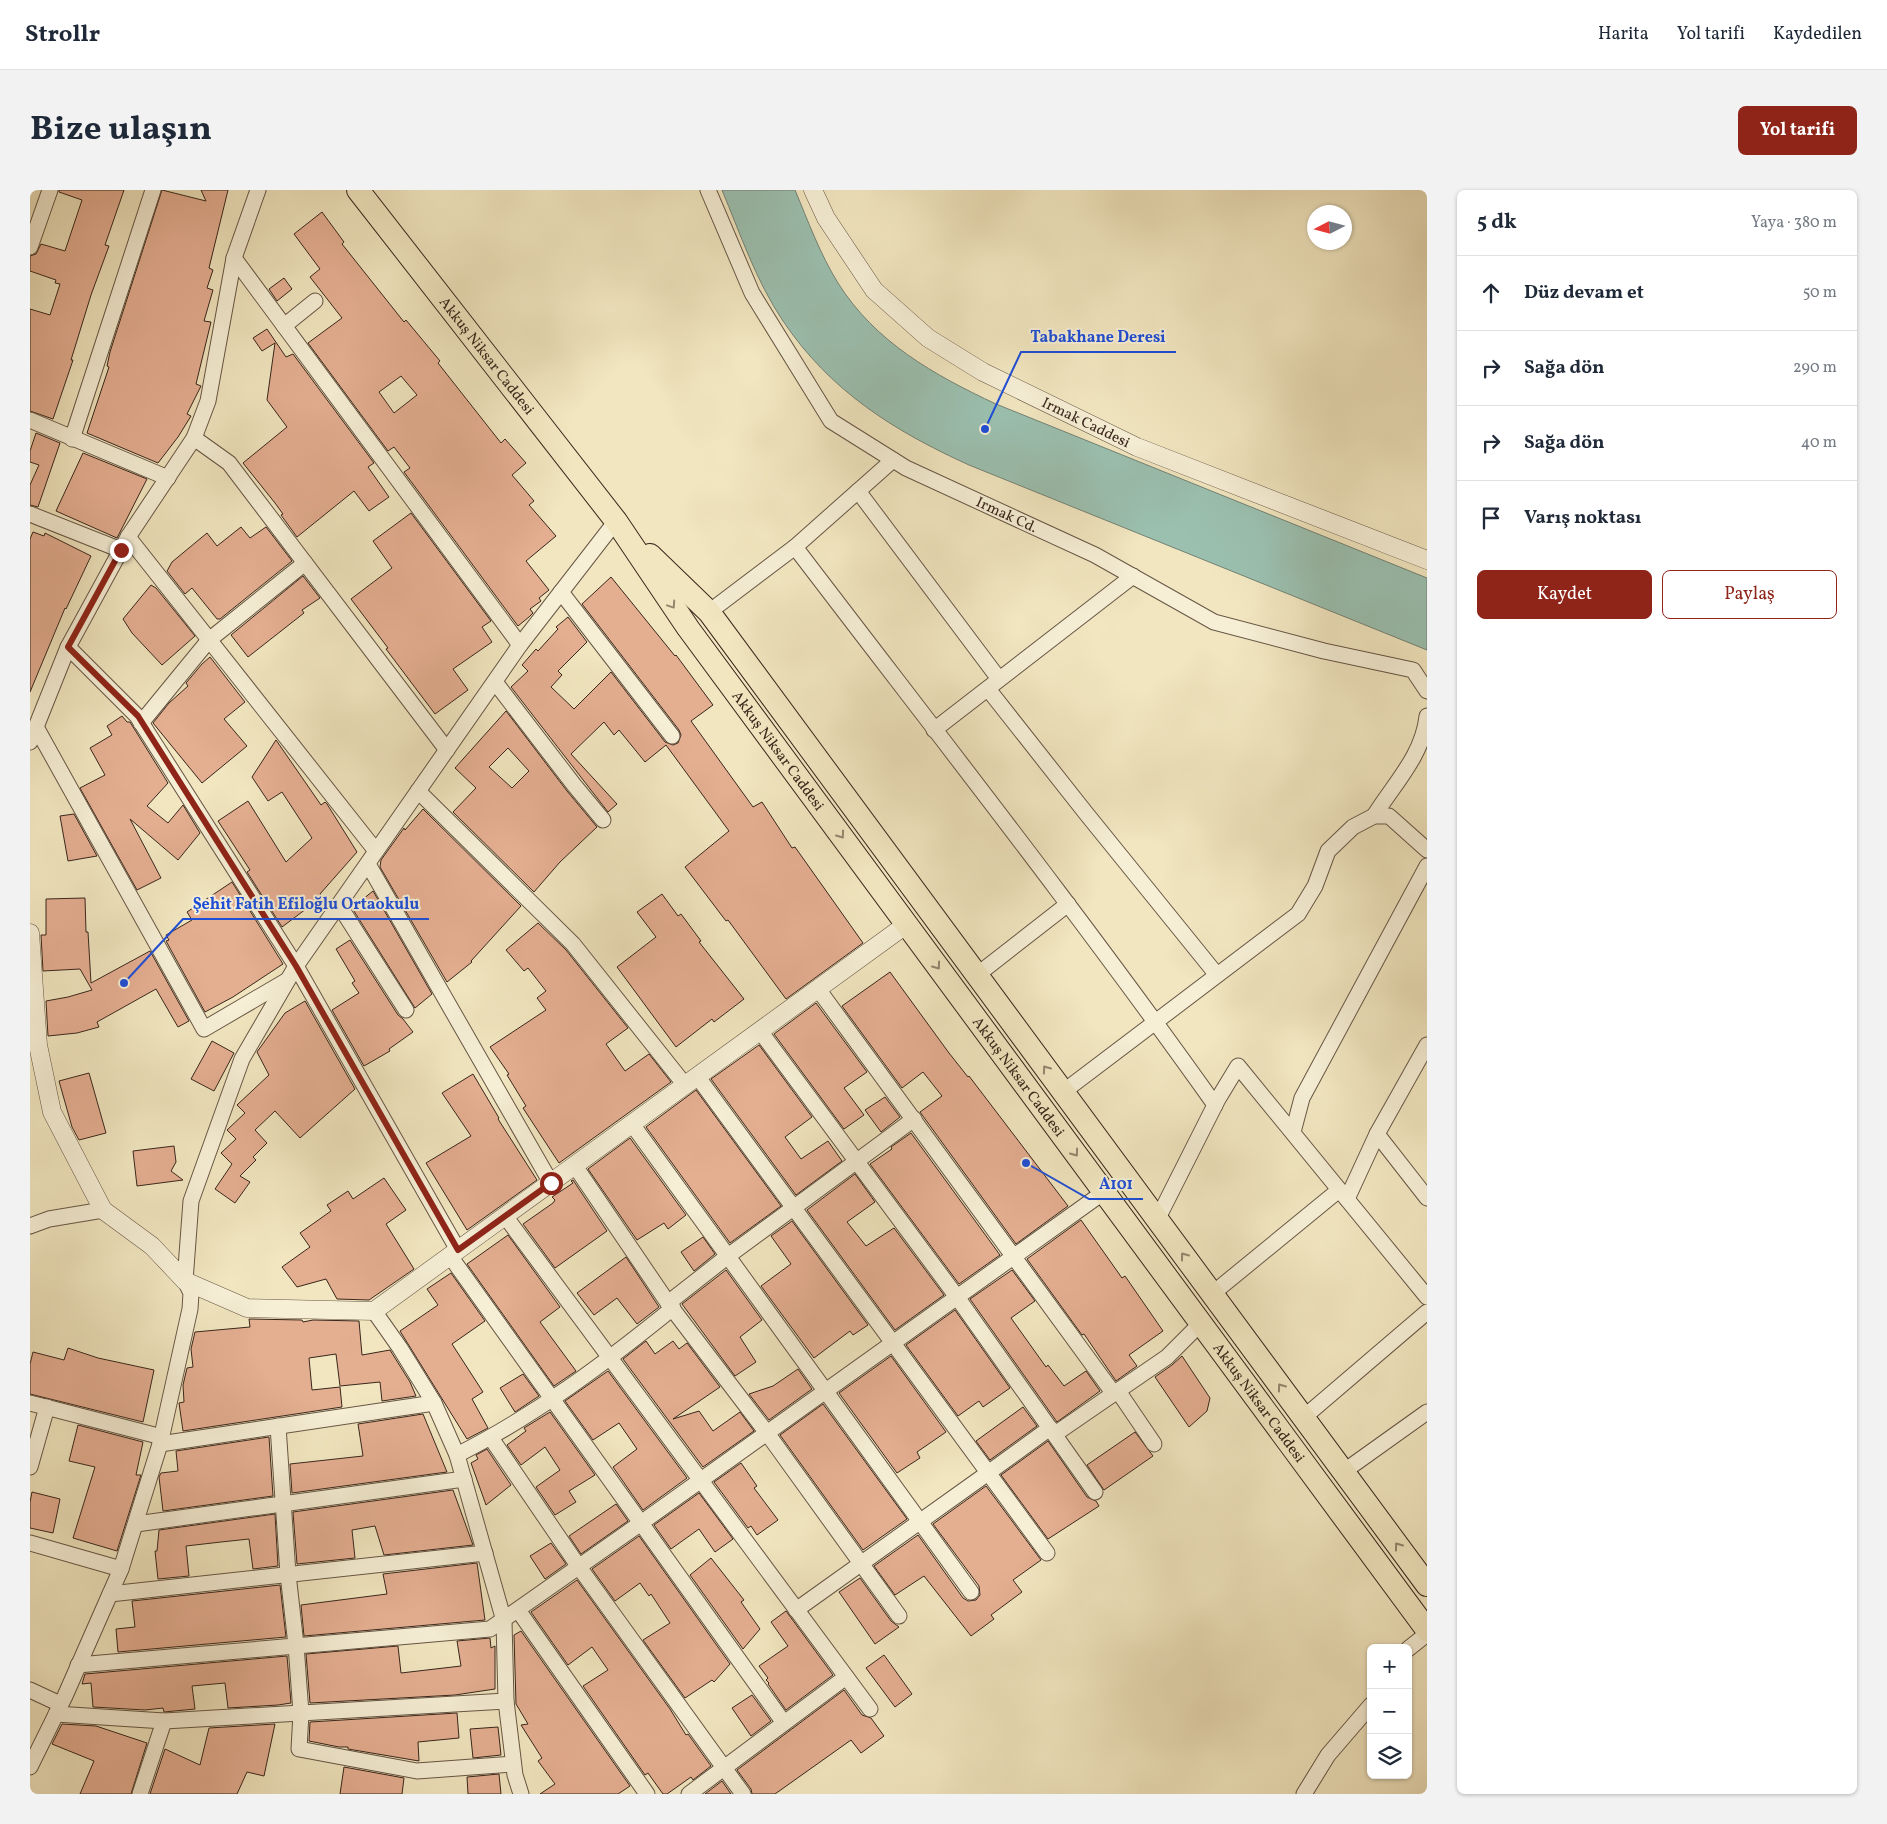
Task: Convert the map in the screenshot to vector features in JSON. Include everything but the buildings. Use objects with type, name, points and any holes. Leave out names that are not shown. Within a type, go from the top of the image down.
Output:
[{"type":"main road","name":"Akkuş Niksar Caddesi","points":[[358,190],[616,521],[688,628],[1427,1632]]},
{"type":"main road","name":"Akkuş Niksar Caddesi","points":[[616,521],[709,612],[1427,1585]]},
{"type":"street","points":[[30,247],[50,190]]},
{"type":"street","points":[[72,439],[153,190]]},
{"type":"street","points":[[30,742],[68,647],[124,544],[194,438],[208,401],[234,258],[257,190]]},
{"type":"street","name":"Irmak Cd.","points":[[708,190],[752,292],[831,421],[906,468],[1095,555],[1214,622],[1324,651],[1413,670],[1427,691]]},
{"type":"street","name":"Irmak Caddesi","points":[[813,190],[826,218],[874,290],[928,338],[983,372],[1137,447],[1427,560]]},
{"type":"street","points":[[234,258],[520,645]]},
{"type":"street","points":[[284,326],[315,301]]},
{"type":"street","points":[[30,420],[168,478]]},
{"type":"street","points":[[194,438],[229,463],[447,750]]},
{"type":"street","points":[[709,612],[795,547],[893,460]]},
{"type":"street","points":[[858,491],[1085,812],[1217,975]]},
{"type":"street","points":[[30,514],[124,544],[209,640],[376,851]]},
{"type":"street","points":[[185,1281],[191,1201],[242,1059],[292,973],[376,851],[520,645],[616,521]]},
{"type":"street","points":[[795,547],[1068,904],[1215,1105]]},
{"type":"street","points":[[142,723],[209,640],[305,563]]},
{"type":"street","points":[[934,730],[1134,576]]},
{"type":"street","points":[[561,592],[672,736]]},
{"type":"street","points":[[68,647],[138,716],[292,973],[454,1253],[552,1400],[784,1723]]},
{"type":"street","points":[[495,682],[603,820]]},
{"type":"street","points":[[1063,1092],[1298,914],[1315,886],[1328,850],[1353,827],[1374,816],[1412,762],[1426,728],[1427,716]]},
{"type":"street","points":[[36,727],[204,1029],[292,973]]},
{"type":"street","points":[[418,791],[573,944],[691,1081],[794,1208],[1047,1553]]},
{"type":"street","points":[[1374,816],[1389,816],[1427,850]]},
{"type":"street","points":[[368,864],[551,1183]]},
{"type":"street","points":[[1292,1132],[1302,1098],[1427,866]]},
{"type":"street","points":[[977,975],[1068,904]]},
{"type":"street","points":[[339,905],[406,1010]]},
{"type":"street","points":[[185,1281],[248,1308],[374,1311],[907,924]]},
{"type":"street","points":[[30,933],[38,1045],[52,1112],[103,1210],[152,1246],[185,1281],[191,1292],[190,1309],[161,1440],[122,1569],[30,1767]]},
{"type":"street","points":[[818,989],[1014,1257],[1154,1444]]},
{"type":"street","points":[[760,1031],[957,1297],[1095,1492]]},
{"type":"street","points":[[1212,1294],[1343,1194],[1427,1046]]},
{"type":"street","points":[[1157,1220],[1215,1105],[1238,1066],[1427,1297]]},
{"type":"street","points":[[457,1455],[491,1438],[552,1400],[611,1358],[728,1256],[914,1119]]},
{"type":"street","points":[[632,1124],[971,1592]]},
{"type":"street","points":[[1377,1134],[1427,1198]]},
{"type":"street","points":[[575,1166],[671,1305],[767,1433],[899,1616]]},
{"type":"street","points":[[78,1665],[490,1629],[504,1621],[1104,1192]]},
{"type":"street","points":[[30,1226],[49,1219],[103,1210]]},
{"type":"street","points":[[505,1216],[870,1709]]},
{"type":"street","points":[[374,1311],[400,1348],[434,1403],[457,1455],[504,1621],[506,1701],[514,1775],[521,1794]]},
{"type":"street","points":[[1304,1418],[1427,1312]]},
{"type":"street","points":[[796,1610],[988,1474],[1052,1431],[1116,1393],[1167,1357],[1200,1322]]},
{"type":"street","points":[[30,1403],[161,1440],[278,1426],[434,1403]]},
{"type":"street","points":[[30,1467],[47,1407]]},
{"type":"street","points":[[1343,1472],[1427,1412]]},
{"type":"street","points":[[278,1426],[288,1574],[301,1713],[299,1749],[417,1771],[513,1764]]},
{"type":"street","points":[[491,1438],[579,1567],[743,1794]]},
{"type":"street","points":[[136,1524],[464,1479]]},
{"type":"street","points":[[30,1543],[122,1569]]},
{"type":"street","points":[[110,1594],[485,1553]]},
{"type":"street","points":[[518,1610],[648,1794]]},
{"type":"street","points":[[1412,1645],[1427,1632]]},
{"type":"street","points":[[689,1794],[846,1677]]},
{"type":"street","points":[[30,1690],[58,1709],[164,1721],[506,1701]]},
{"type":"street","points":[[1304,1794],[1328,1755],[1367,1710]]},
{"type":"street","points":[[140,1794],[164,1721]]},
{"type":"shaded area","points":[[722,190],[795,190],[826,261],[838,283],[853,304],[888,340],[929,369],[950,381],[996,404],[1427,578],[1427,650],[969,465],[941,452],[890,423],[866,407],[843,388],[801,346],[773,306],[742,240]]},
{"type":"place","name":"Tabakhane Deresi","points":[[985,429]]},
{"type":"place","name":"Şehit Fatih Efiloğlu Ortaokulu","points":[[124,983]]},
{"type":"place","name":"A101","points":[[1026,1163]]},
{"type":"route","points":[[121,550],[68,647],[138,716],[296,966],[458,1250],[551,1183]]}]
